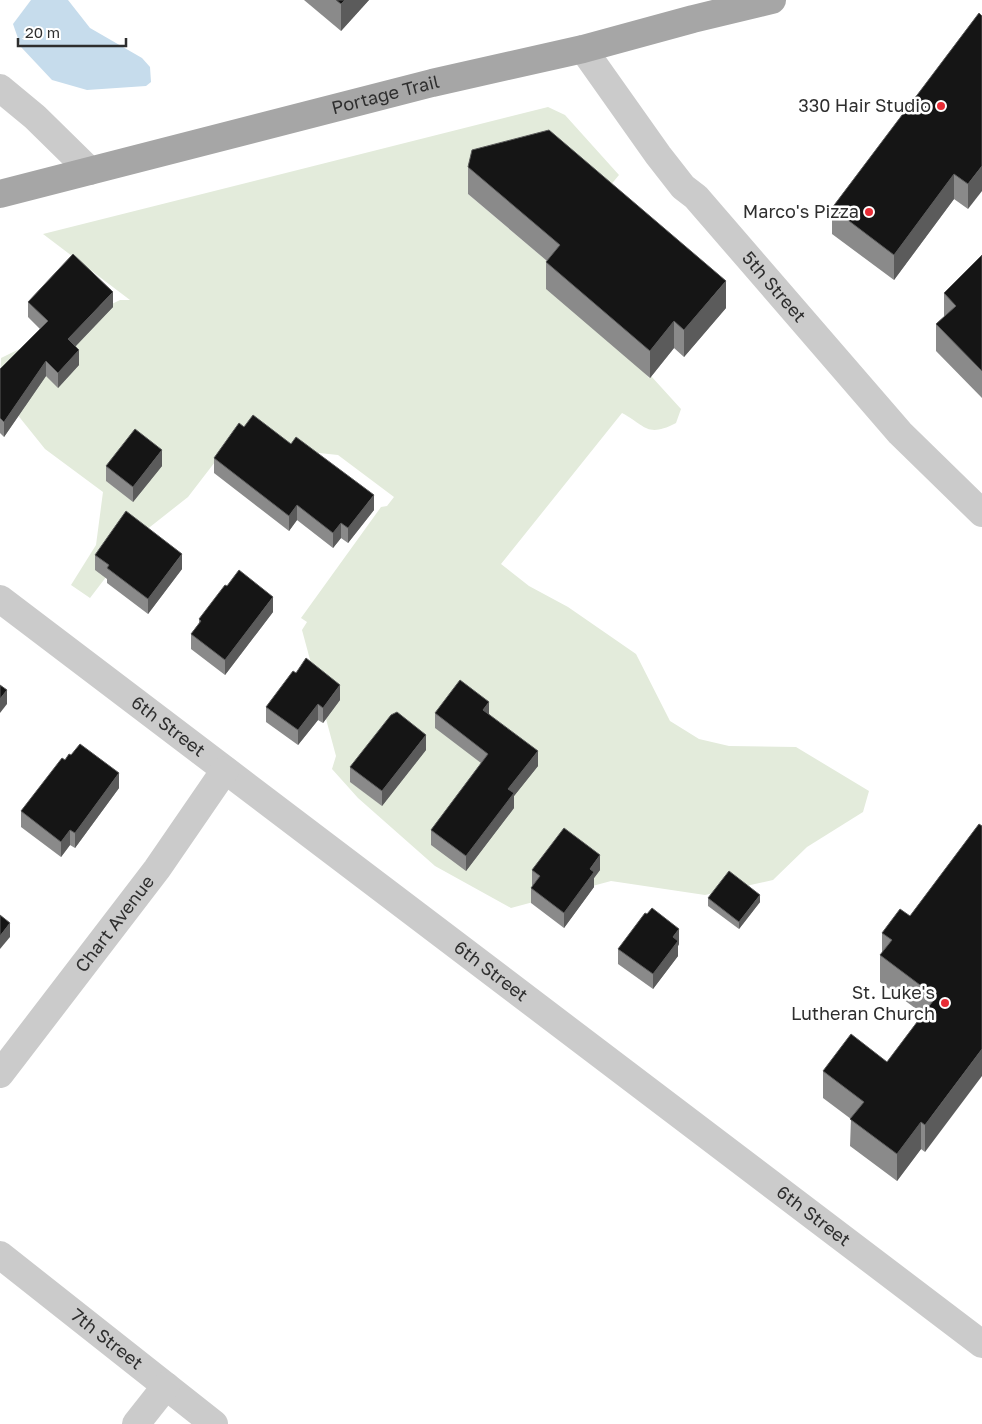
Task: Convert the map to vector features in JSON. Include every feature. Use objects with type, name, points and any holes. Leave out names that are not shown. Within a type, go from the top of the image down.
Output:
[{"type":"main road","name":"Portage Trail","points":[[0,194],[432,83],[583,49],[772,0]]},
{"type":"street","name":"5th Street","points":[[583,49],[683,187],[696,197],[900,433],[982,513]]},
{"type":"street","points":[[0,88],[35,117],[90,172]]},
{"type":"street","name":"6th Street","points":[[0,599],[982,1344]]},
{"type":"street","name":"Chart Avenue","points":[[0,1074],[157,869],[225,770]]},
{"type":"street","name":"7th Street","points":[[0,1255],[214,1424]]},
{"type":"street","points":[[136,1424],[166,1386]]},
{"type":"green space","points":[[548,107],[565,115],[619,175],[599,199],[468,194],[560,272],[649,378],[651,376],[681,409],[676,423],[659,430],[652,430],[642,426],[622,413],[501,564],[529,586],[568,607],[636,654],[670,721],[699,739],[729,746],[796,747],[869,791],[863,812],[807,847],[773,880],[705,895],[611,881],[511,908],[435,866],[358,798],[332,769],[336,756],[302,630],[307,622],[301,618],[381,507],[387,506],[394,497],[338,455],[235,444],[218,458],[188,497],[136,538],[90,598],[71,585],[96,545],[103,492],[45,449],[0,393],[1,358],[120,300],[130,300],[43,234]]},
{"type":"water","points":[[31,0],[68,0],[90,28],[142,58],[150,67],[151,82],[146,86],[87,90],[52,80],[21,47],[13,24]]},
{"type":"building","points":[[336,0],[345,0],[341,4]]},
{"type":"building","points":[[979,13],[982,16],[982,166],[968,184],[954,174],[894,255],[832,208]]},
{"type":"building","points":[[549,130],[726,281],[684,330],[674,321],[650,351],[546,262],[560,245],[468,167],[472,150]]},
{"type":"building","points":[[73,254],[113,292],[68,339],[79,350],[58,373],[46,361],[4,422],[0,418],[0,369],[48,321],[28,302]]},
{"type":"building","points":[[982,255],[982,371],[936,324],[956,306],[944,293]]},
{"type":"building","points":[[253,415],[291,444],[296,437],[374,495],[348,528],[341,523],[333,533],[297,505],[289,516],[214,458],[239,423],[244,427]]},
{"type":"building","points":[[135,429],[162,450],[133,487],[106,466]]},
{"type":"building","points":[[126,511],[182,554],[148,599],[107,568],[109,565],[95,555]]},
{"type":"building","points":[[239,570],[273,597],[225,660],[191,634],[201,621],[199,619]]},
{"type":"building","points":[[306,658],[340,685],[323,708],[318,704],[298,730],[266,707],[293,671],[296,673]]},
{"type":"building","points":[[460,680],[489,702],[483,710],[538,751],[508,789],[514,793],[466,856],[431,830],[488,754],[435,713]]},
{"type":"building","points":[[0,685],[7,690],[0,699]]},
{"type":"building","points":[[397,712],[426,735],[382,791],[350,767],[391,715]]},
{"type":"building","points":[[80,744],[119,773],[75,833],[70,830],[61,842],[21,811],[62,758],[65,760]]},
{"type":"building","name":"St. Luke's Lutheran Church","points":[[979,824],[982,826],[982,1049],[925,1125],[921,1122],[897,1154],[850,1119],[864,1102],[823,1071],[851,1034],[887,1062],[936,997],[880,955],[892,940],[882,933],[900,909],[910,916]]},
{"type":"building","points":[[564,828],[600,855],[590,869],[594,872],[564,913],[531,888],[540,876],[532,870]]},
{"type":"building","points":[[729,871],[760,895],[739,922],[708,898]]},
{"type":"building","points":[[652,908],[679,929],[673,937],[678,941],[653,974],[618,949],[645,913],[647,914]]},
{"type":"building","points":[[0,915],[10,923],[0,936]]},
{"type":"place","name":"330 Hair Studio","points":[[941,106]]},
{"type":"place","name":"Marco's Pizza","points":[[869,212]]},
{"type":"place","name":"St. Luke's Lutheran Church","points":[[945,1003]]}]
